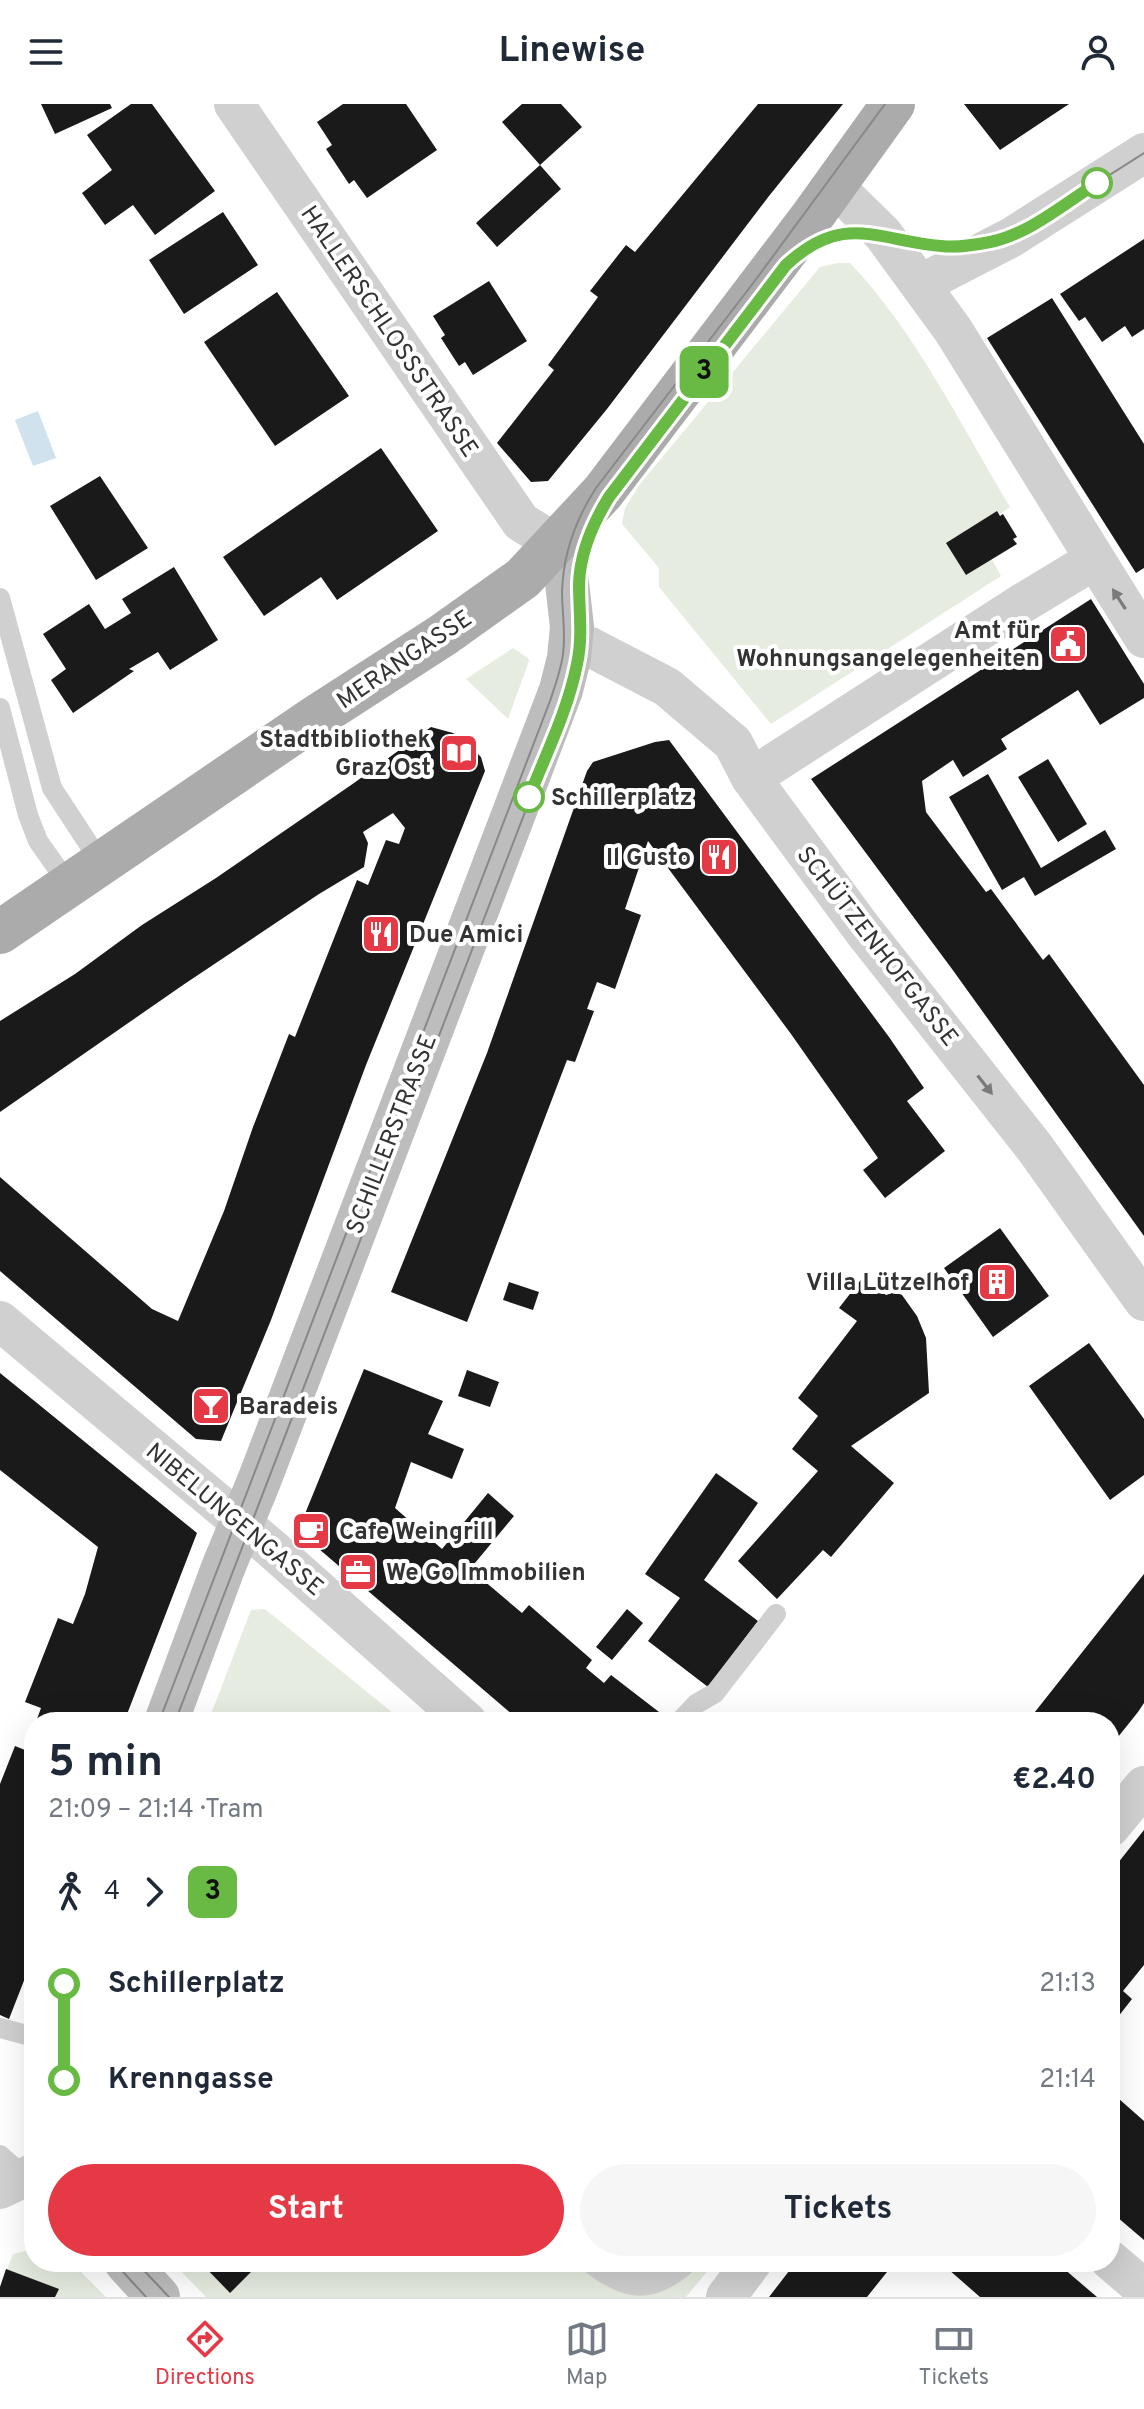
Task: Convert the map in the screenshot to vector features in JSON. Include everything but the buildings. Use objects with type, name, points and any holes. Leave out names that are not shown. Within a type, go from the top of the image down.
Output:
[{"type":"main road","points":[[562,538],[603,492],[893,104]]},
{"type":"main road","name":"SCHILLERSTRASSE","points":[[170,1712],[555,707],[569,658],[570,641],[571,613],[562,538]]},
{"type":"main road","name":"MERANGASSE","points":[[0,932],[485,605],[523,578],[562,538]]},
{"type":"main road","points":[[135,2272],[158,2297]]},
{"type":"street","name":"HALLERSCHLOSSSTRASSE","points":[[234,104],[521,522],[542,535],[562,538]]},
{"type":"street","points":[[921,284],[1012,237],[1144,153]]},
{"type":"street","points":[[834,186],[883,234],[953,330],[1144,638]]},
{"type":"street","points":[[751,778],[1094,560]]},
{"type":"street","name":"SCHÜTZENHOFGASSE","points":[[570,641],[590,647],[667,687],[733,743],[751,778],[863,930],[1035,1148],[1144,1301]]},
{"type":"street","name":"NIBELUNGENGASSE","points":[[0,1321],[242,1523],[456,1712]]},
{"type":"street","points":[[1120,1815],[1144,1786]]},
{"type":"street","points":[[1120,2269],[1144,2289]]},
{"type":"street","points":[[610,2272],[639,2287],[665,2272]]},
{"type":"street","points":[[726,2297],[745,2272]]},
{"type":"lane","points":[[0,598],[52,788],[85,874]]},
{"type":"lane","points":[[0,708],[38,841],[85,874]]},
{"type":"lane","points":[[688,1712],[715,1693],[776,1614]]},
{"type":"lane","points":[[0,2028],[24,2034]]},
{"type":"shaded area","points":[[850,263],[896,319],[936,380],[1010,507],[976,530],[1001,576],[771,724],[659,587],[659,568],[622,524],[625,508],[640,484],[820,267]]},
{"type":"shaded area","points":[[513,648],[529,661],[508,719],[466,679]]},
{"type":"shaded area","points":[[265,1609],[392,1712],[212,1712],[251,1610]]},
{"type":"shaded area","points":[[24,2251],[24,2272],[81,2272],[106,2297],[0,2297],[0,2287],[13,2254]]},
{"type":"shaded area","points":[[182,2272],[210,2272],[230,2293],[251,2272],[707,2272],[686,2297],[206,2297]]},
{"type":"water","points":[[38,411],[56,458],[33,466],[15,420]]},
{"type":"tram line","points":[[163,1712],[550,701],[563,654],[563,578],[568,551],[582,512],[596,488],[885,104]]},
{"type":"tram line","points":[[179,1712],[570,695],[580,648],[579,585],[582,559],[604,505],[786,265],[796,256],[831,238],[856,233],[883,234],[944,246],[970,245],[1012,237],[1144,153]]},
{"type":"tram line","name":"3","points":[[529,797],[570,695],[580,648],[580,572],[596,519],[609,497],[786,265],[820,240],[844,234],[883,234],[944,246],[987,243],[1012,237],[1097,183]]},
{"type":"tram line","points":[[123,2272],[146,2297]]},
{"type":"tram line","points":[[145,2272],[169,2297]]},
{"type":"place","name":"Amt für Wohnungsangelegenheiten","points":[[1068,644]]},
{"type":"place","name":"Stadtbibliothek Graz Ost","points":[[459,753]]},
{"type":"place","name":"Schillerplatz","points":[[529,797]]},
{"type":"place","name":"Il Gusto","points":[[719,857]]},
{"type":"place","name":"Due Amici","points":[[381,934]]},
{"type":"place","name":"Villa Lützelhof","points":[[997,1282]]},
{"type":"place","name":"Baradeis","points":[[211,1406]]},
{"type":"place","name":"Cafe Weingrill","points":[[311,1531]]},
{"type":"place","name":"We Go Immobilien","points":[[358,1572]]}]
